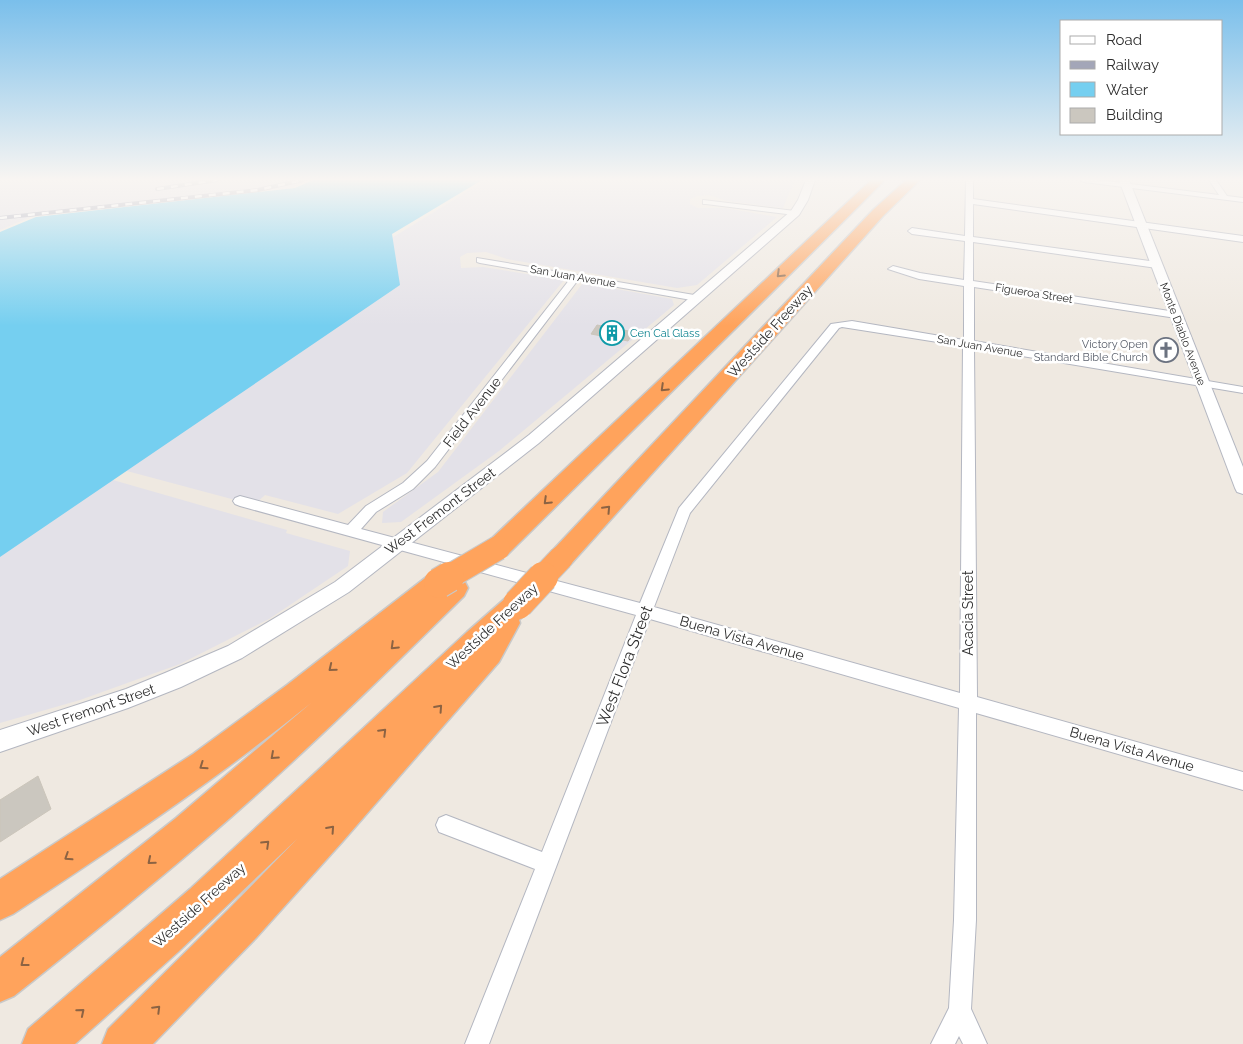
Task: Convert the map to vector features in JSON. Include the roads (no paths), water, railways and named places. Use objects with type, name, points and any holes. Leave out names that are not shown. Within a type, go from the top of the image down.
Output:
[{"type":"highway","points":[[0,982],[100,903],[249,779],[367,672],[446,586],[501,545],[828,229]]},
{"type":"highway","name":"Westside Freeway","points":[[43,1044],[91,1004],[237,871],[360,755],[471,644],[518,604],[864,229]]},
{"type":"highway","points":[[0,901],[120,824],[205,765],[290,701],[428,589],[446,586]]},
{"type":"highway","points":[[123,1044],[242,924],[331,830],[489,653],[518,604]]},
{"type":"street","name":"West Fremont Street","points":[[0,741],[155,688],[235,652],[342,587],[534,439],[778,229]]},
{"type":"street","name":"Acacia Street","points":[[968,229],[968,702],[965,920],[960,1010],[975,1044]]},
{"type":"street","name":"Monte Diablo Avenue","points":[[1142,229],[1243,488]]},
{"type":"street","points":[[1168,229],[1243,239]]},
{"type":"street","points":[[912,231],[1157,265]]},
{"type":"street","name":"San Juan Avenue","points":[[480,260],[697,298]]},
{"type":"street","name":"Figueroa Street","points":[[893,269],[919,276],[968,284],[1176,315]]},
{"type":"street","name":"Field Avenue","points":[[352,530],[370,509],[408,486],[431,464],[576,277]]},
{"type":"street","name":"San Juan Avenue","points":[[836,326],[852,324],[1243,390]]},
{"type":"street","name":"West Flora Street","points":[[477,1044],[684,511],[836,326]]},
{"type":"street","name":"Buena Vista Avenue","points":[[240,501],[645,611],[1243,781]]},
{"type":"street","points":[[446,825],[547,864]]},
{"type":"street","points":[[943,1044],[960,1010]]},
{"type":"water","points":[[8,229],[401,229],[392,234],[400,285],[0,557],[0,232]]},
{"type":"place","name":"Cen Cal Glass","points":[[612,333]]},
{"type":"place","name":"Victory Open Standard Bible Church","points":[[1166,350]]}]
